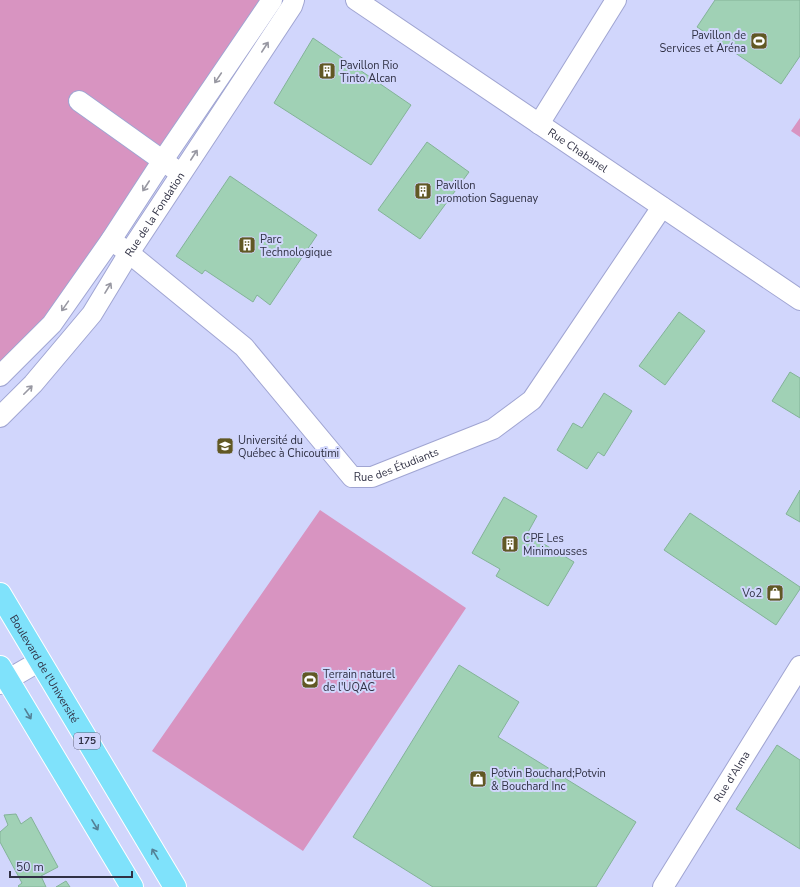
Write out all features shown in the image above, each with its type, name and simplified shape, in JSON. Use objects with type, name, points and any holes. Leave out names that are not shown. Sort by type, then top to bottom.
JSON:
[{"type":"main road","name":"Boulevard de l'Université","points":[[0,594],[175,887]]},
{"type":"main road","points":[[3,677],[132,887]]},
{"type":"street","name":"Rue de la Fondation","points":[[0,376],[52,324],[111,240],[163,160],[272,0]]},
{"type":"street","name":"Rue de la Fondation","points":[[0,417],[34,384],[92,314],[129,253],[288,12],[294,0]]},
{"type":"street","name":"Rue Chabanel","points":[[356,0],[800,300]]},
{"type":"street","points":[[539,124],[616,0]]},
{"type":"street","points":[[79,101],[182,174]]},
{"type":"street","name":"Rue des Étudiants","points":[[111,240],[244,347],[352,477],[372,477],[493,429],[532,400],[662,207]]},
{"type":"street","points":[[3,677],[40,661]]},
{"type":"street","name":"Rue d'Alma","points":[[663,887],[800,666]]},
{"type":"shaded area","points":[[0,0],[272,0],[111,240],[0,376]]},
{"type":"shaded area","points":[[800,118],[800,137],[791,131]]},
{"type":"shaded area","name":"Terrain naturel de l'UQAC","points":[[320,510],[466,608],[303,851],[152,751]]},
{"type":"building","name":"Pavillon de Services et Aréna","points":[[715,0],[800,0],[800,56],[781,84],[697,27]]},
{"type":"building","name":"Pavillon Rio Tinto Alcan","points":[[313,38],[411,105],[371,165],[274,103]]},
{"type":"building","name":"Pavillon promotion Saguenay","points":[[427,142],[469,172],[420,239],[378,210]]},
{"type":"building","name":"Parc Technologique","points":[[230,176],[317,235],[270,305],[257,295],[253,302],[205,270],[202,274],[176,256]]},
{"type":"building","points":[[679,312],[705,331],[665,385],[639,366]]},
{"type":"building","points":[[790,372],[800,378],[800,418],[772,401]]},
{"type":"building","points":[[604,393],[632,411],[604,456],[598,452],[587,469],[557,450],[573,423],[582,428]]},
{"type":"building","points":[[800,490],[800,522],[786,514]]},
{"type":"building","name":"CPE Les Minimousses","points":[[504,497],[537,516],[527,534],[574,562],[548,606],[496,576],[500,569],[472,553]]},
{"type":"building","points":[[690,513],[800,587],[776,625],[664,550]]},
{"type":"building","name":"Potvin Bouchard;Potvin & Bouchard Inc","points":[[459,665],[519,702],[498,737],[636,822],[596,887],[433,887],[353,837]]},
{"type":"building","points":[[777,745],[800,760],[800,849],[736,809]]},
{"type":"building","points":[[16,814],[21,824],[31,817],[58,867],[41,876],[46,887],[18,886],[22,883],[0,842],[0,832],[8,825],[4,815]]},
{"type":"building","points":[[66,881],[70,887],[56,887]]},
{"type":"place","name":"Pavillon de Services et Aréna","points":[[759,41]]},
{"type":"place","name":"Pavillon Rio Tinto Alcan","points":[[327,71]]},
{"type":"place","name":"Pavillon promotion Saguenay","points":[[423,191]]},
{"type":"place","name":"Parc Technologique","points":[[247,245]]},
{"type":"place","name":"Université du Québec à Chicoutimi","points":[[225,446]]},
{"type":"place","name":"CPE Les Minimousses","points":[[510,544]]},
{"type":"place","name":"Vo2","points":[[775,593]]},
{"type":"place","name":"Terrain naturel de l'UQAC","points":[[310,680]]},
{"type":"place","name":"Potvin Bouchard;Potvin & Bouchard Inc","points":[[478,779]]}]
